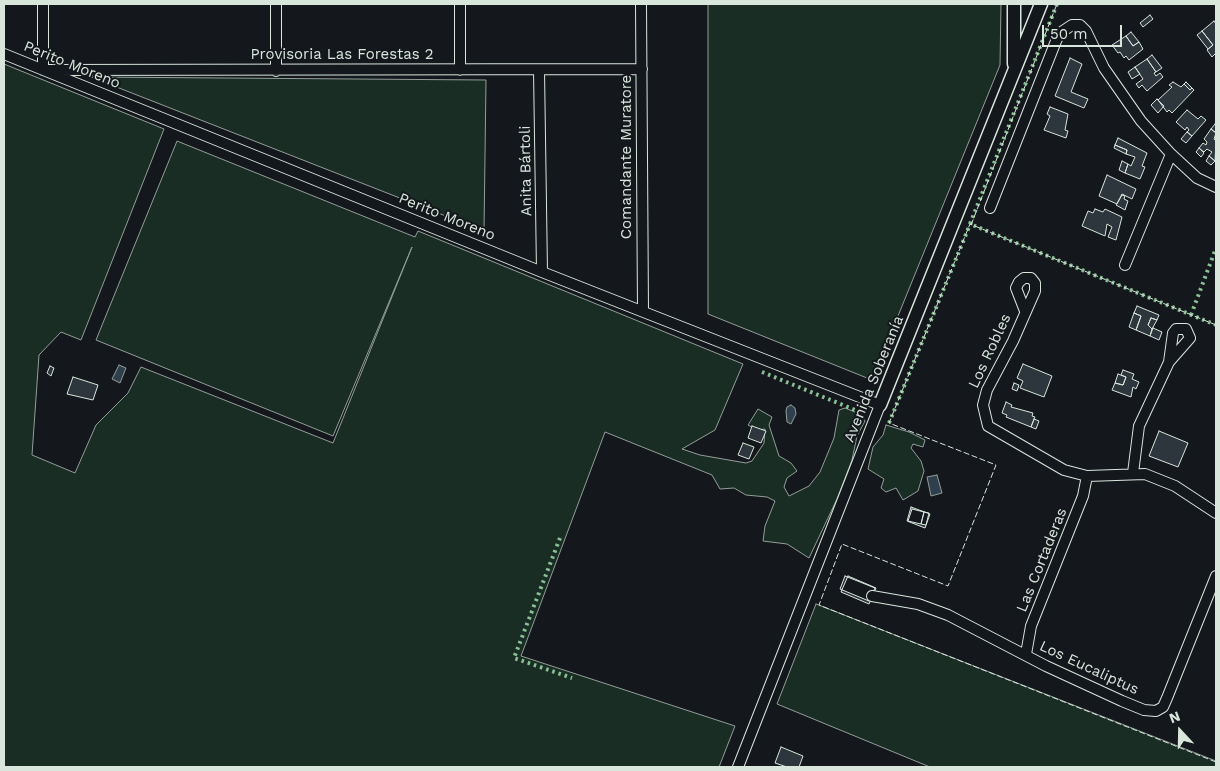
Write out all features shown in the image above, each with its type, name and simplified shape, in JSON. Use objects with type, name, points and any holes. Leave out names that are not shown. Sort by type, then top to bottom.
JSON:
[{"type":"street","points":[[43,4],[43,70]]},
{"type":"street","points":[[276,4],[276,71]]},
{"type":"street","points":[[460,4],[460,70]]},
{"type":"street","name":"Comandante Muratore","points":[[641,4],[643,311]]},
{"type":"street","points":[[1014,4],[1014,72]]},
{"type":"street","name":"Avenida Soberanía","points":[[738,767],[880,405],[1041,4]]},
{"type":"street","points":[[990,208],[1056,41],[1060,33],[1072,25],[1080,25],[1086,31],[1104,68],[1140,121],[1197,178],[1216,187]]},
{"type":"street","name":"Perito Moreno","points":[[4,54],[542,272],[880,405]]},
{"type":"street","name":"Provisoria Las Forestas 2","points":[[43,70],[642,69]]},
{"type":"street","name":"Anita Bártoli","points":[[539,70],[542,272]]},
{"type":"street","points":[[1125,265],[1171,154]]},
{"type":"street","name":"Los Robles","points":[[1025,312],[1013,341],[986,390],[983,405],[984,416],[993,430],[1064,470],[1088,476]]},
{"type":"street","points":[[1133,473],[1139,426],[1169,362]]},
{"type":"street","points":[[1088,476],[1118,476],[1133,473],[1162,480],[1216,513]]},
{"type":"street","name":"Las Cortaderas","points":[[1026,654],[1031,626],[1083,496],[1088,476]]},
{"type":"street","name":"Los Eucaliptus","points":[[872,596],[918,604],[948,615],[1122,701],[1144,710],[1156,711],[1163,707],[1167,698],[1216,576]]},
{"type":"green space","points":[[708,4],[1001,4],[1000,65],[872,380],[708,314]]},
{"type":"green space","points":[[4,64],[164,129],[81,340],[61,332],[39,355],[32,455],[75,473],[96,425],[128,393],[141,367],[333,443],[412,247],[333,436],[96,340],[177,141],[415,237],[418,231],[743,364],[715,430],[682,449],[700,455],[746,463],[752,461],[764,443],[765,429],[757,430],[748,425],[758,409],[772,417],[769,425],[779,456],[791,463],[797,471],[787,478],[784,487],[789,496],[809,486],[820,472],[834,438],[839,410],[845,408],[860,414],[865,421],[857,436],[852,460],[837,499],[809,558],[787,544],[763,541],[765,526],[775,501],[767,497],[746,495],[734,488],[720,489],[712,475],[605,432],[521,656],[735,726],[719,767],[4,767]]},
{"type":"green space","points":[[91,77],[486,80],[484,231]]},
{"type":"green space","points":[[886,425],[909,432],[925,440],[923,447],[913,444],[911,448],[921,461],[924,471],[918,491],[903,500],[896,488],[886,492],[881,488],[884,479],[868,469],[873,447],[883,435]]},
{"type":"green space","points":[[816,604],[1216,761],[1216,767],[930,767],[777,704]]},
{"type":"water","points":[[119,365],[126,368],[120,383],[112,379]]},
{"type":"water","points":[[791,405],[795,408],[796,414],[791,424],[787,422],[786,411],[787,407]]},
{"type":"water","points":[[937,475],[942,493],[931,496],[927,477]]},
{"type":"building","points":[[1150,15],[1153,19],[1143,27],[1140,23]]},
{"type":"building","points":[[1214,21],[1216,24],[1216,53],[1212,57],[1207,50],[1213,45],[1202,31]]},
{"type":"building","points":[[1202,31],[1213,45],[1208,49],[1197,35]]},
{"type":"building","points":[[1131,32],[1139,42],[1133,46],[1126,36]]},
{"type":"building","points":[[1126,36],[1133,46],[1139,42],[1143,49],[1129,60],[1126,56],[1124,58],[1120,52],[1118,53],[1112,45]]},
{"type":"building","points":[[1152,55],[1162,68],[1156,72],[1147,59]]},
{"type":"building","points":[[1070,58],[1082,64],[1071,92],[1088,99],[1084,108],[1055,96]]},
{"type":"building","points":[[1147,59],[1156,72],[1154,73],[1156,76],[1160,73],[1163,77],[1147,91],[1142,85],[1139,88],[1136,84],[1143,79],[1135,67]]},
{"type":"building","points":[[1135,67],[1140,74],[1132,79],[1128,72]]},
{"type":"building","points":[[1173,82],[1181,87],[1184,84],[1190,90],[1192,88],[1194,90],[1172,113],[1169,110],[1167,112],[1158,100],[1172,87],[1169,85]]},
{"type":"building","points":[[1186,82],[1192,88],[1190,90],[1184,84]]},
{"type":"building","points":[[1157,99],[1164,106],[1158,113],[1151,105]]},
{"type":"building","points":[[1050,107],[1068,114],[1065,130],[1068,131],[1066,138],[1044,130],[1050,116],[1047,114]]},
{"type":"building","points":[[1187,110],[1198,119],[1201,116],[1206,120],[1192,136],[1187,132],[1189,130],[1187,127],[1185,130],[1176,122]]},
{"type":"building","points":[[1216,125],[1216,133],[1211,129]]},
{"type":"building","points":[[1211,129],[1216,133],[1214,139],[1216,141],[1215,161],[1209,156],[1212,152],[1207,149],[1204,152],[1199,148],[1203,143],[1206,145],[1207,142],[1204,139]]},
{"type":"building","points":[[1187,132],[1192,136],[1186,143],[1181,139]]},
{"type":"building","points":[[1118,138],[1147,153],[1142,166],[1145,167],[1140,179],[1125,173],[1128,164],[1131,166],[1135,157],[1126,154],[1127,150],[1115,145]]},
{"type":"building","points":[[1115,145],[1127,150],[1126,154],[1114,148]]},
{"type":"building","points":[[1199,148],[1204,153],[1201,157],[1196,152]]},
{"type":"building","points":[[1209,156],[1215,161],[1211,165],[1206,161]]},
{"type":"building","points":[[1122,161],[1128,164],[1125,173],[1119,170]]},
{"type":"building","points":[[1107,175],[1136,189],[1132,199],[1122,194],[1117,204],[1099,196]]},
{"type":"building","points":[[1122,195],[1128,201],[1125,210],[1116,205]]},
{"type":"building","points":[[1095,209],[1103,212],[1105,209],[1122,217],[1116,240],[1108,237],[1112,227],[1107,224],[1105,236],[1082,226],[1088,211],[1093,213]]},
{"type":"building","points":[[1137,306],[1159,315],[1157,320],[1151,318],[1148,325],[1152,329],[1150,336],[1136,330],[1141,316],[1134,313]]},
{"type":"building","points":[[1134,313],[1141,316],[1136,330],[1129,327]]},
{"type":"building","points":[[1151,318],[1157,320],[1152,329],[1148,325]]},
{"type":"building","points":[[1153,328],[1162,332],[1159,340],[1150,336]]},
{"type":"building","points":[[1023,364],[1052,376],[1044,397],[1020,388],[1023,381],[1017,378]]},
{"type":"building","points":[[50,366],[54,368],[51,376],[47,373]]},
{"type":"building","points":[[1123,370],[1134,374],[1132,379],[1139,382],[1136,389],[1133,387],[1131,397],[1112,390],[1115,383],[1123,385],[1126,377],[1121,375]]},
{"type":"building","points":[[1118,374],[1126,377],[1123,385],[1115,383]]},
{"type":"building","points":[[73,377],[98,385],[93,400],[67,394]]},
{"type":"building","points":[[1014,383],[1019,385],[1017,391],[1012,389]]},
{"type":"building","points":[[1006,402],[1012,405],[1011,407],[1033,413],[1032,416],[1035,417],[1031,427],[1006,417],[1007,415],[1002,413]]},
{"type":"building","points":[[1034,419],[1039,421],[1036,429],[1031,427]]},
{"type":"building","points":[[752,426],[766,431],[761,443],[748,438]]},
{"type":"building","points":[[1159,431],[1188,443],[1178,467],[1149,456]]},
{"type":"building","points":[[743,443],[754,447],[749,459],[738,455]]},
{"type":"building","points":[[911,507],[930,514],[925,528],[907,521]]},
{"type":"building","points":[[912,509],[924,512],[921,524],[908,521]]},
{"type":"building","points":[[924,512],[929,513],[926,525],[921,524]]},
{"type":"building","points":[[845,576],[875,588],[869,601],[840,589]]},
{"type":"building","points":[[848,576],[876,588],[869,604],[841,592]]},
{"type":"building","points":[[781,747],[803,756],[799,767],[787,767],[775,763]]},
{"type":"hedge","points":[[1057,4],[970,224],[1216,325]]},
{"type":"hedge","points":[[889,423],[971,222]]},
{"type":"hedge","points":[[1191,315],[1216,248]]},
{"type":"hedge","points":[[762,372],[860,412]]},
{"type":"hedge","points":[[560,538],[514,658],[572,678]]},
{"type":"fence","points":[[971,225],[1057,4]]},
{"type":"fence","points":[[1216,325],[970,224],[889,423],[996,465],[948,586],[842,544],[819,605],[1216,762]]}]
